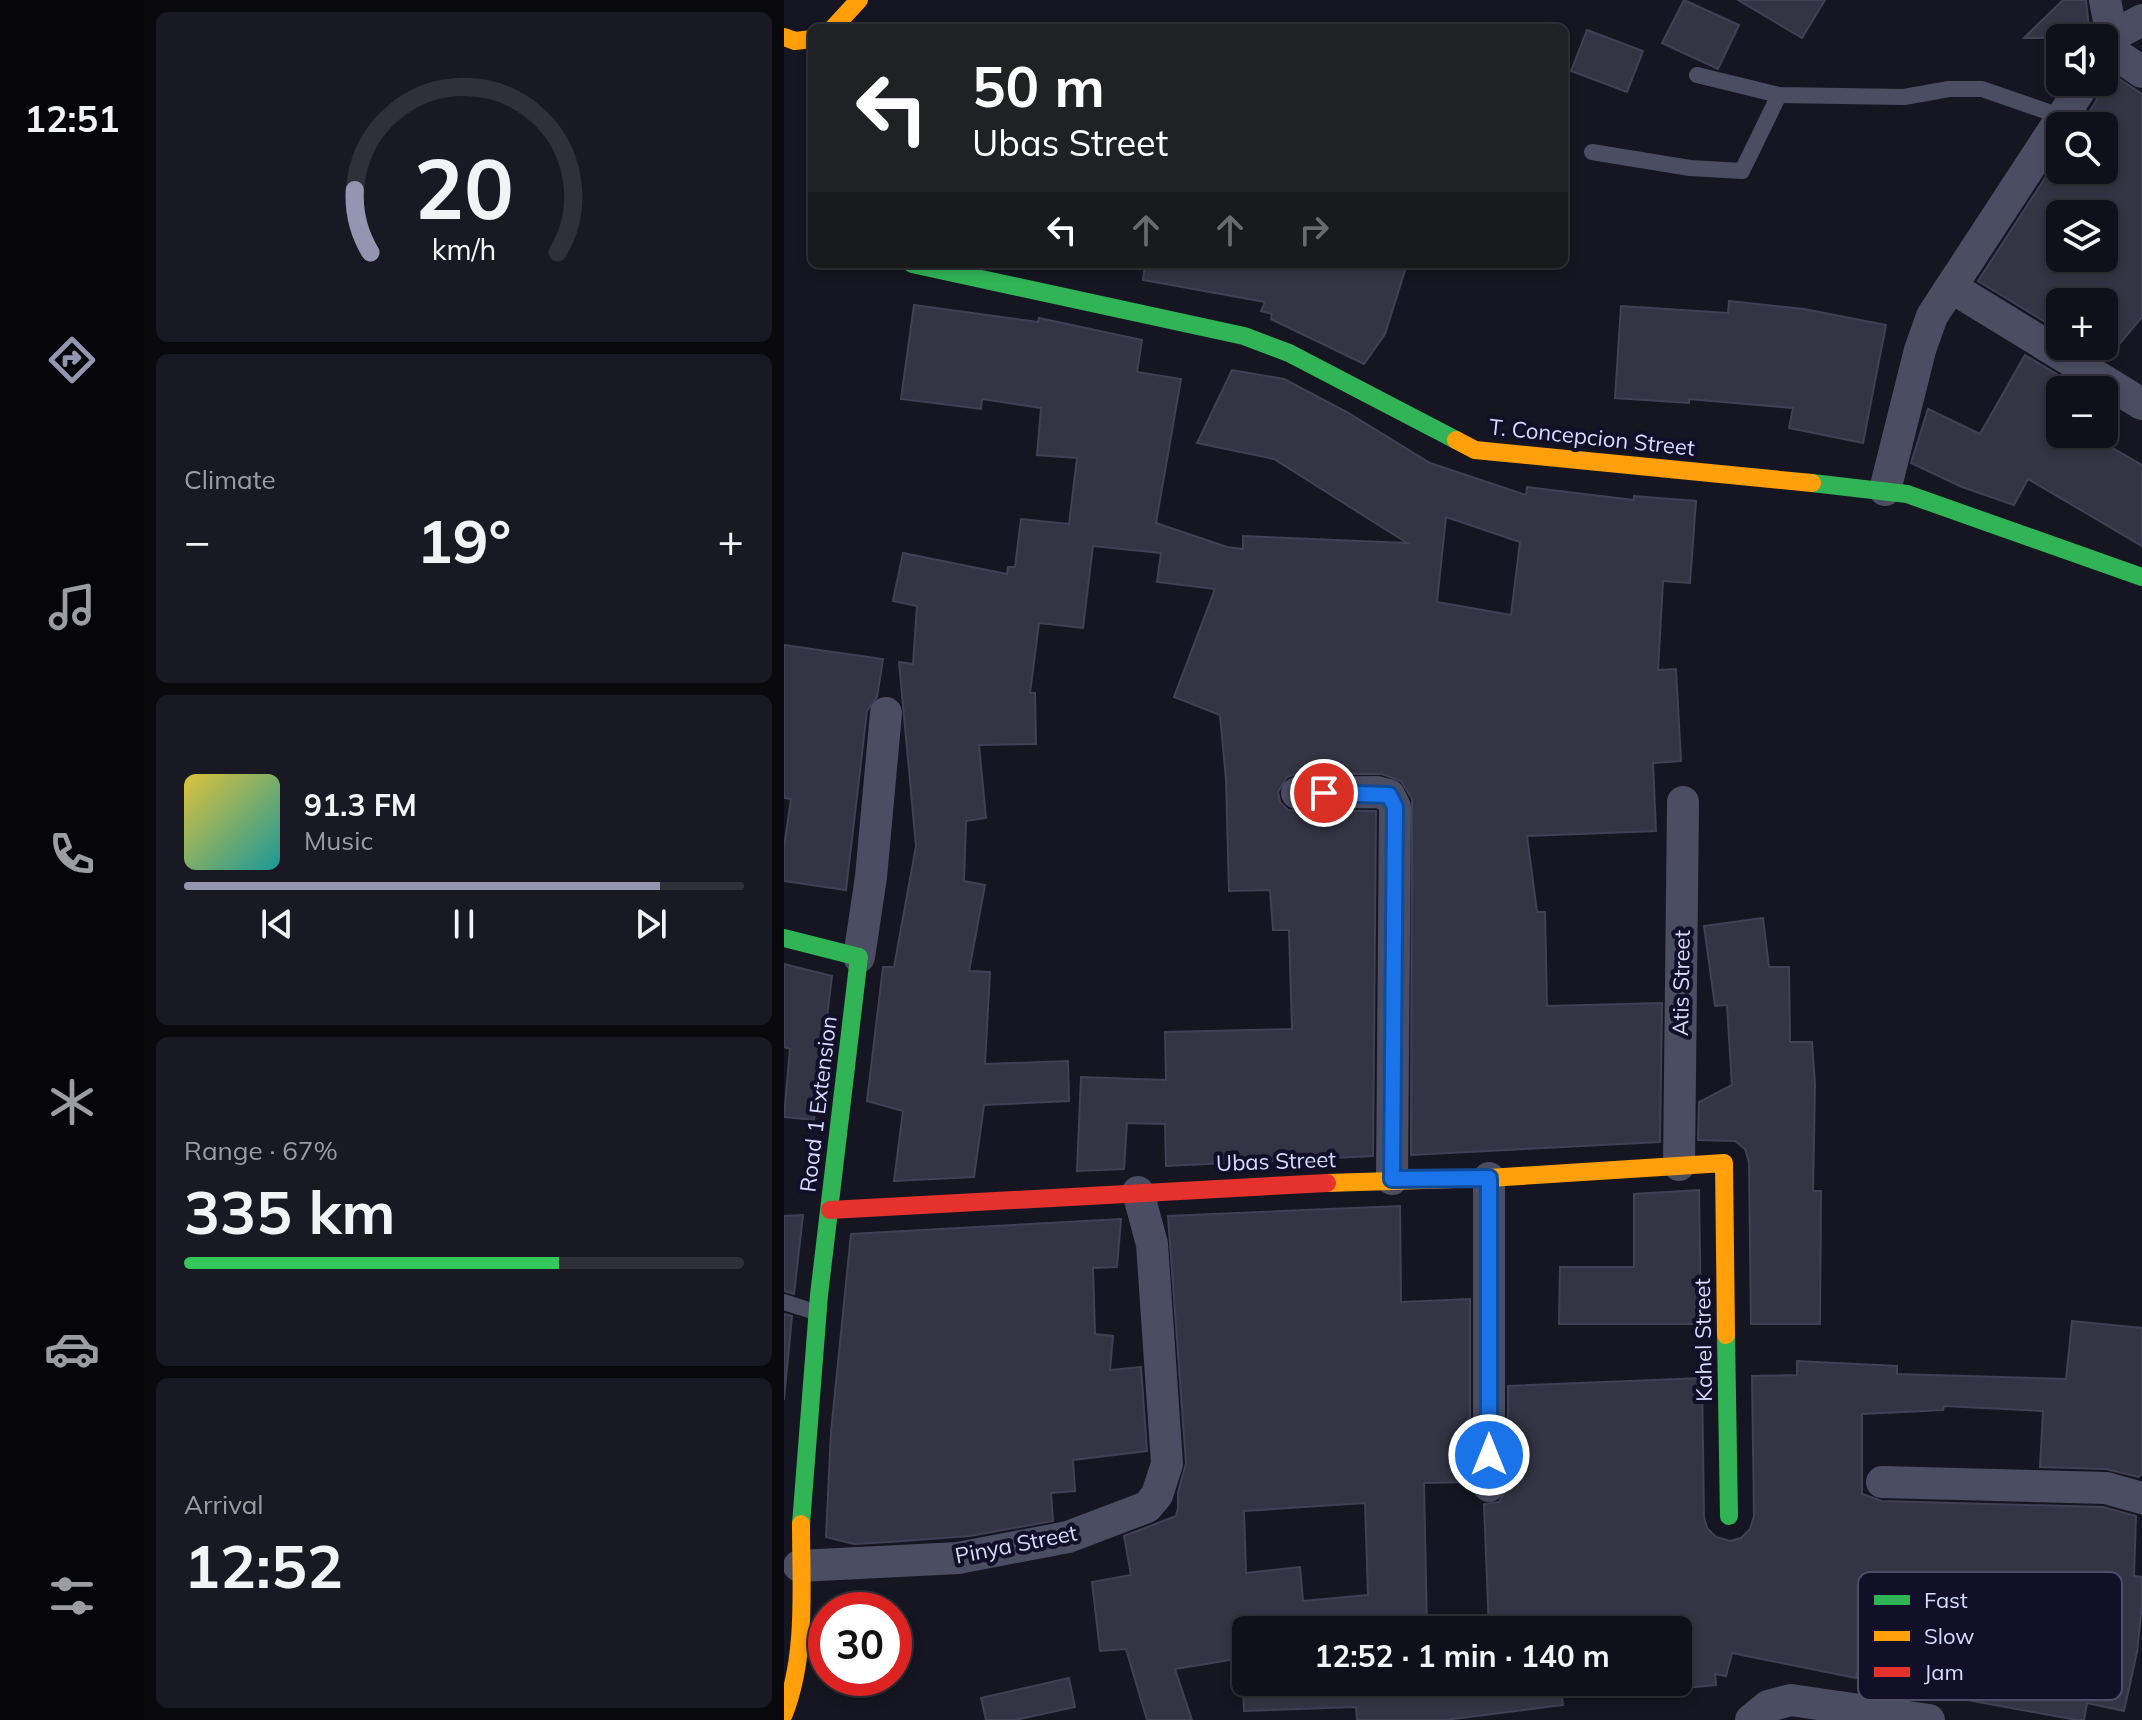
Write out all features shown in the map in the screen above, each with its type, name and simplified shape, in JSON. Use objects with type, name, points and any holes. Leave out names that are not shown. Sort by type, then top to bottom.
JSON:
[{"type":"street","points":[[837,24],[859,0]]},
{"type":"street","points":[[2105,0],[2106,24]]},
{"type":"street","points":[[2118,37],[2142,20]]},
{"type":"street","points":[[784,37],[795,41],[808,39]]},
{"type":"street","points":[[2118,53],[2142,72]]},
{"type":"street","points":[[1885,490],[1920,350],[1932,316],[2046,143]]},
{"type":"street","name":"T. Concepcion Street","points":[[930,268],[1244,336],[1289,353],[1475,450],[1907,494],[2142,577]]},
{"type":"street","points":[[1951,287],[2142,404]]},
{"type":"street","points":[[784,938],[859,957],[871,877],[886,713]]},
{"type":"street","points":[[1297,793],[1377,792],[1389,795],[1395,807],[1392,1179]]},
{"type":"street","name":"Atis Street","points":[[1679,1165],[1683,802]]},
{"type":"street","name":"Road 1 Extension","points":[[784,1714],[795,1683],[802,1498],[817,1313],[859,957]]},
{"type":"street","name":"Ubas Street","points":[[830,1210],[1392,1179],[1489,1178],[1724,1163]]},
{"type":"street","name":"Kahel Street","points":[[1724,1163],[1729,1516]]},
{"type":"street","points":[[1489,1178],[1489,1486]]},
{"type":"street","name":"Pinya Street","points":[[799,1566],[958,1558],[1068,1537],[1147,1507],[1157,1495],[1167,1464],[1152,1244],[1138,1192]]},
{"type":"street","points":[[1882,1482],[2106,1488],[2142,1498]]},
{"type":"street","points":[[1751,1720],[1768,1706],[1791,1700],[1929,1720]]},
{"type":"lane","points":[[1697,75],[1779,95],[1904,97],[1949,89],[1982,89],[2049,112]]},
{"type":"lane","points":[[1592,152],[1690,168],[1742,171],[1779,95]]},
{"type":"lane","points":[[784,1302],[817,1313]]},
{"type":"lane","points":[[784,1490],[802,1498]]},
{"type":"building","points":[[1684,0],[1739,25],[1718,69],[1662,43]]},
{"type":"building","points":[[1738,0],[1825,0],[1802,38]]},
{"type":"building","points":[[2063,0],[2086,0],[2089,24],[2046,24],[2046,38],[2024,38]]},
{"type":"building","points":[[1587,30],[1643,51],[1627,92],[1571,71]]},
{"type":"building","points":[[2118,78],[2142,94],[2142,317],[2118,346],[2118,288],[2046,288],[2046,322],[1978,281],[2046,177],[2046,184],[2118,184],[2118,112],[2089,112],[2099,96],[2118,96]]},
{"type":"building","points":[[1144,268],[1406,268],[1385,334],[1364,364],[1271,319],[1272,314],[1261,311],[1265,302],[1143,280]]},
{"type":"building","points":[[1729,301],[1804,309],[1886,325],[1863,443],[1789,428],[1793,408],[1689,399],[1689,403],[1615,398],[1621,306],[1728,313]]},
{"type":"building","points":[[914,305],[1038,322],[1039,318],[1142,340],[1137,372],[1181,379],[1156,523],[1227,547],[1243,549],[1243,536],[1407,543],[1274,459],[1197,443],[1232,370],[1284,379],[1347,412],[1430,463],[1526,495],[1527,487],[1634,500],[1634,496],[1696,501],[1690,583],[1663,581],[1658,670],[1676,669],[1681,761],[1653,763],[1656,831],[1527,836],[1537,912],[1545,912],[1547,1006],[1662,1003],[1660,1142],[1411,1155],[1412,799],[1401,781],[1382,774],[1297,774],[1287,777],[1278,792],[1280,802],[1288,810],[1376,811],[1373,1156],[1166,1166],[1165,1124],[1127,1123],[1124,1169],[1077,1171],[1081,1077],[1166,1080],[1165,1032],[1292,1029],[1289,930],[1273,930],[1270,890],[1229,891],[1226,779],[1220,715],[1174,697],[1215,589],[1157,582],[1161,553],[1093,546],[1083,628],[1039,623],[1030,693],[1035,693],[1036,744],[979,745],[986,818],[966,821],[964,881],[985,885],[969,971],[990,972],[985,1064],[1068,1061],[1069,1101],[984,1105],[974,1177],[894,1181],[903,1111],[867,1101],[883,967],[894,967],[916,846],[899,662],[913,664],[917,606],[893,601],[903,553],[1007,574],[1008,567],[1015,567],[1021,519],[1069,524],[1077,458],[1037,455],[1041,408],[982,399],[981,409],[901,399]],"holes":[[[1446,517],[1520,542],[1511,615],[1437,602]]]},
{"type":"building","points":[[2025,355],[2060,376],[2046,376],[2046,448],[2112,448],[2142,465],[2142,546],[2028,479],[2014,505],[1962,487],[1911,463],[1928,409],[1980,434]]},
{"type":"building","points":[[784,645],[883,659],[877,697],[867,711],[846,890],[784,881],[784,847],[791,799],[784,798]]},
{"type":"building","points":[[1763,918],[1769,967],[1789,967],[1790,1042],[1812,1042],[1815,1084],[1813,1191],[1821,1191],[1820,1324],[1751,1324],[1749,1162],[1745,1149],[1735,1141],[1698,1140],[1699,1102],[1732,1085],[1727,1005],[1715,1006],[1704,926]]},
{"type":"building","points":[[784,964],[832,976],[814,1120],[784,1117],[790,1049],[784,1047]]},
{"type":"building","points":[[1699,1190],[1701,1324],[1559,1324],[1560,1267],[1634,1267],[1634,1194]]},
{"type":"building","points":[[1400,1206],[1401,1302],[1470,1299],[1470,1482],[1424,1483],[1427,1616],[1232,1616],[1232,1660],[1175,1669],[1192,1720],[1147,1720],[1126,1649],[1100,1651],[1092,1582],[1131,1575],[1124,1536],[1176,1516],[1186,1463],[1168,1216]],"holes":[[[1365,1503],[1368,1595],[1303,1601],[1300,1567],[1246,1573],[1244,1511]]]},
{"type":"building","points":[[803,1215],[794,1294],[784,1291],[784,1216]]},
{"type":"building","points":[[1121,1219],[1117,1267],[1093,1268],[1095,1334],[1113,1336],[1110,1370],[1141,1367],[1147,1451],[1073,1460],[1075,1491],[1051,1493],[1053,1521],[970,1536],[889,1542],[854,1544],[826,1537],[831,1432],[851,1234]]},
{"type":"building","points":[[784,1314],[792,1316],[784,1400]]},
{"type":"building","points":[[2072,1321],[2142,1328],[2142,1474],[2138,1477],[2106,1469],[2040,1467],[2043,1411],[1944,1406],[1943,1410],[1862,1414],[1862,1494],[1882,1501],[2103,1507],[2136,1516],[2134,1576],[2142,1577],[2142,1604],[2137,1652],[2124,1711],[2087,1703],[2084,1720],[2077,1720],[1967,1700],[2122,1700],[2122,1572],[1858,1572],[1856,1678],[1732,1653],[1726,1676],[1715,1674],[1716,1685],[1692,1687],[1692,1616],[1488,1616],[1484,1504],[1499,1502],[1508,1487],[1508,1386],[1702,1378],[1704,1517],[1707,1528],[1716,1537],[1730,1541],[1741,1538],[1750,1529],[1754,1516],[1752,1376],[1797,1375],[1797,1361],[1897,1366],[1897,1374],[2066,1379]]},
{"type":"building","points":[[1069,1678],[1075,1707],[1015,1720],[986,1720],[981,1698]]},
{"type":"building","points":[[1243,1696],[1562,1696],[1563,1705],[1445,1720],[1357,1720],[1356,1707],[1244,1711]]},
{"type":"traffic: fast","points":[[930,268],[1244,336],[1289,353],[1456,440]]},
{"type":"traffic: fast","points":[[1812,483],[1907,494],[2142,577]]},
{"type":"traffic: fast","points":[[784,938],[859,957],[819,1295],[801,1524]]},
{"type":"traffic: fast","points":[[1726,1335],[1729,1516]]},
{"type":"traffic: slow","points":[[837,24],[859,0]]},
{"type":"traffic: slow","points":[[784,37],[795,41],[808,39]]},
{"type":"traffic: slow","points":[[1456,440],[1475,450],[1812,483]]},
{"type":"traffic: slow","points":[[1327,1183],[1489,1178],[1724,1163],[1726,1335]]},
{"type":"traffic: slow","points":[[784,1714],[799,1644],[801,1524]]},
{"type":"traffic: jam","points":[[830,1210],[1327,1183]]},
{"type":"route","points":[[1324,793],[1377,792],[1389,795],[1395,807],[1392,1179],[1489,1178],[1489,1455]]}]
